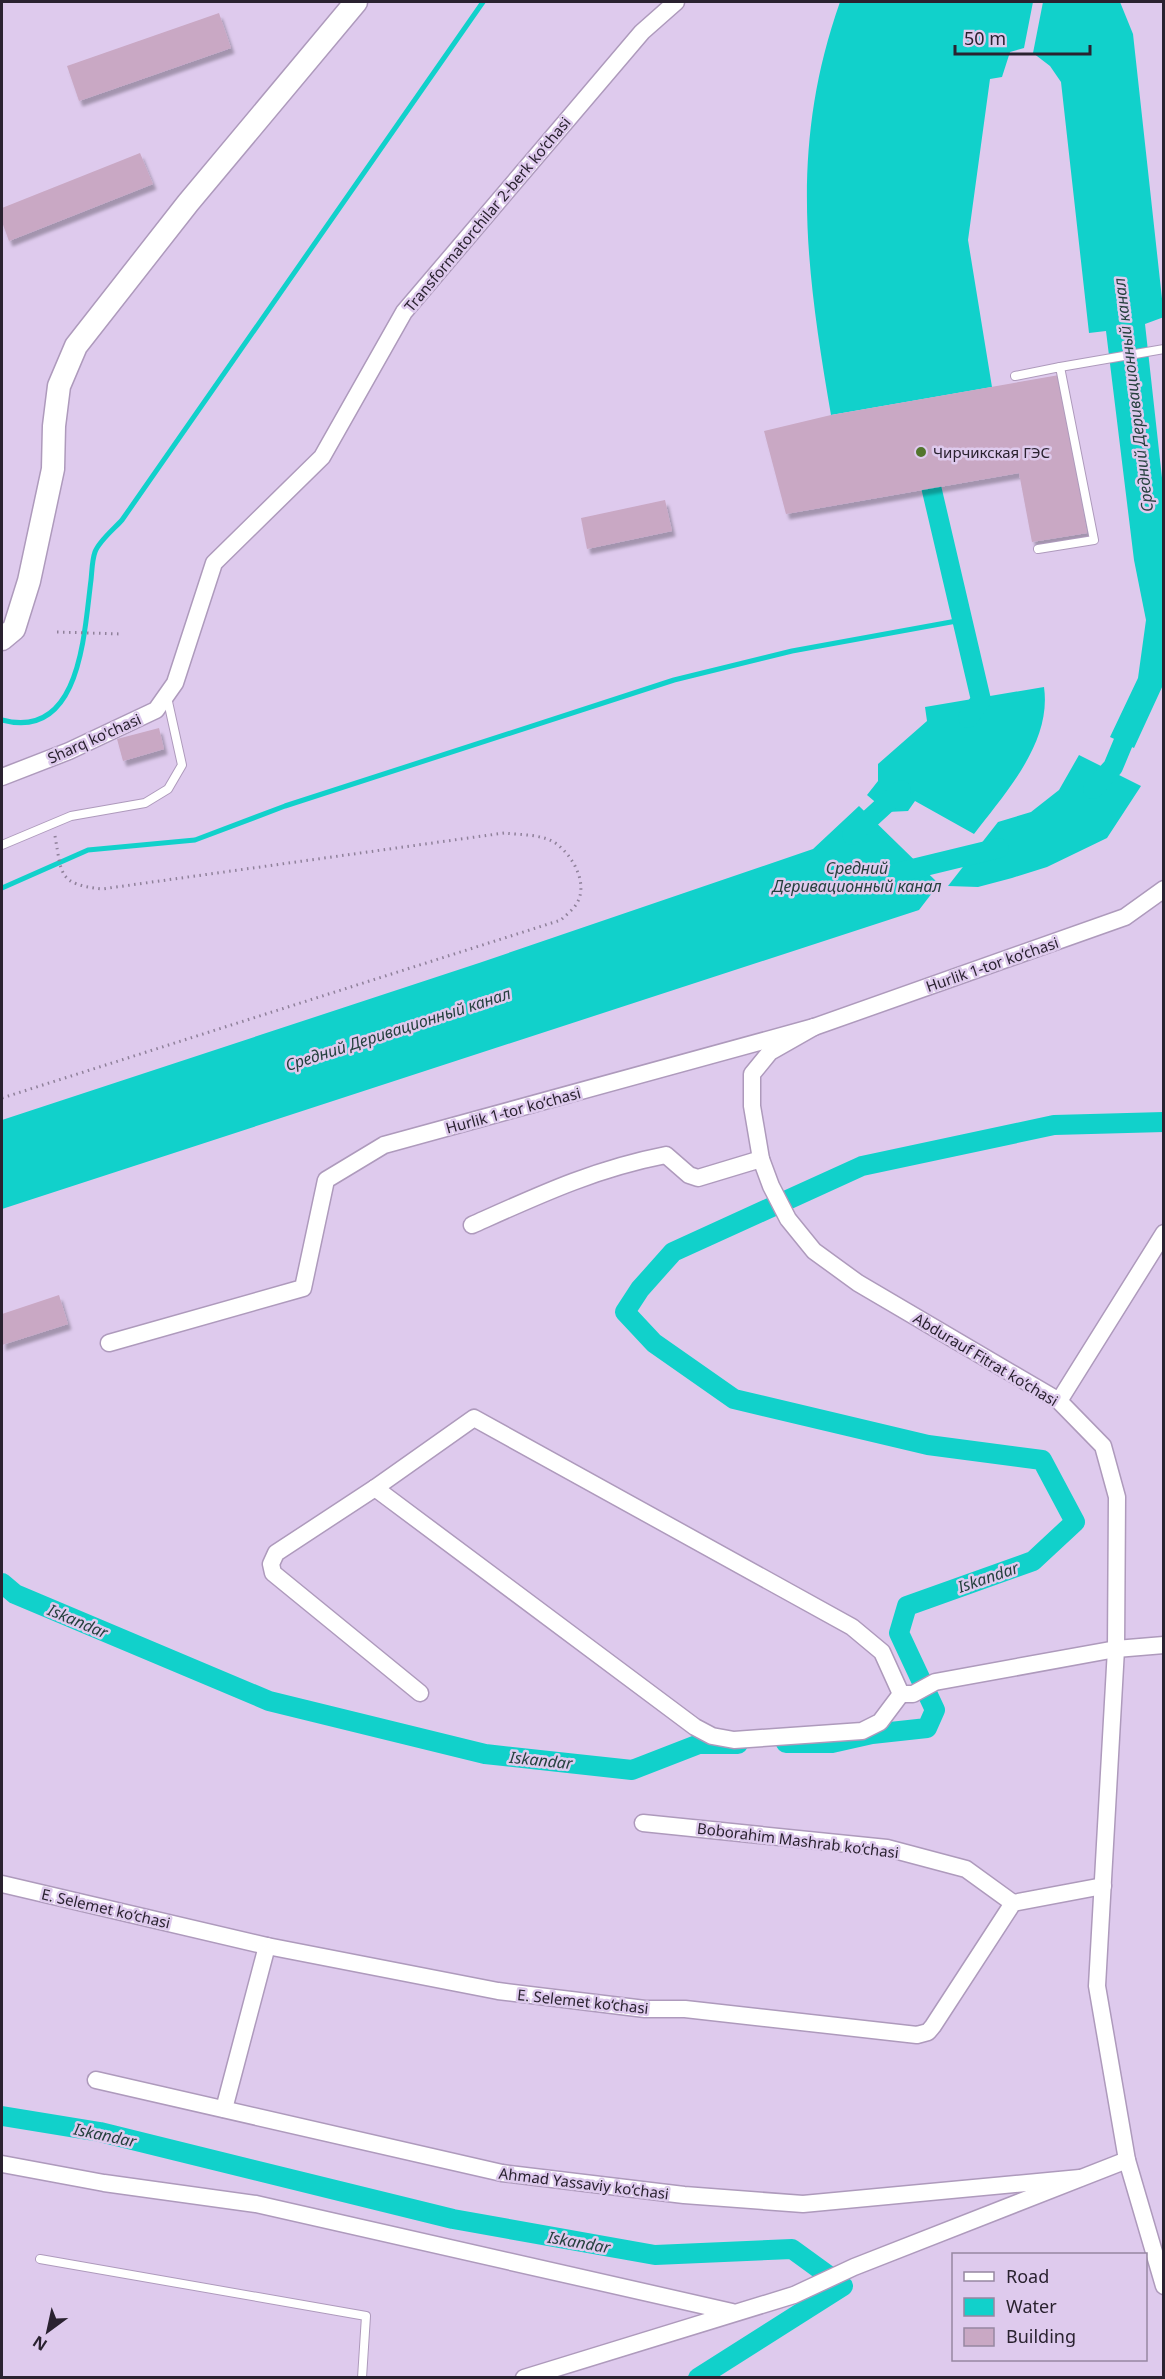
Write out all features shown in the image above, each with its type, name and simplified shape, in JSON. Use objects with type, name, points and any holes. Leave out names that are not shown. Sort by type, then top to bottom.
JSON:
[{"type":"street","points":[[2,639],[14,629],[29,581],[53,469],[54,426],[59,386],[76,346],[188,203],[356,2]]},
{"type":"street","name":"Transformatorchilar 2-berk ko‘chasi","points":[[171,690],[214,564],[322,457],[404,312],[642,32],[676,2]]},
{"type":"street","name":"Sharq ko'chasi","points":[[2,777],[69,751],[156,710],[171,690]]},
{"type":"street","name":"Hurlik 1-tor ko‘chasi","points":[[109,1343],[303,1288],[326,1180],[384,1145],[814,1027],[1125,917],[1164,889]]},
{"type":"street","name":"Hurlik 1-tor ko‘chasi","points":[[771,1186],[761,1159],[752,1106],[752,1074],[770,1052],[814,1027]]},
{"type":"street","points":[[472,1225],[578,1178],[619,1164],[666,1155],[689,1175],[698,1178],[761,1159]]},
{"type":"street","name":"Abdurauf Fitrat ko‘chasi","points":[[771,1186],[788,1220],[814,1251],[858,1283],[1059,1401],[1103,1446],[1117,1497],[1116,1649],[1097,1986],[1127,2160],[1164,2286]]},
{"type":"street","points":[[1059,1401],[1164,1233]]},
{"type":"street","points":[[420,1693],[273,1573],[271,1564],[276,1553],[375,1488],[469,1419],[479,1419],[852,1627],[882,1652],[907,1694]]},
{"type":"street","points":[[375,1488],[695,1727],[712,1736],[734,1740],[862,1731],[880,1722],[907,1694],[935,1682],[1116,1649],[1164,1645]]},
{"type":"street","name":"Boborahim Mashrab ko‘chasi","points":[[643,1822],[887,1848],[966,1869],[1013,1903]]},
{"type":"street","name":"E. Selemet ko‘chasi","points":[[2,1884],[267,1946],[498,1991],[645,2009],[685,2009],[917,2035],[928,2032],[933,2026],[1013,1903]]},
{"type":"street","points":[[1013,1903],[1103,1886]]},
{"type":"street","points":[[224,2109],[267,1946]]},
{"type":"street","name":"Ahmad Yassaviy ko‘chasi","points":[[96,2080],[502,2173],[696,2196],[803,2204],[1080,2178]]},
{"type":"street","points":[[524,2378],[732,2312],[794,2295],[854,2267],[1127,2160]]},
{"type":"street","points":[[2,2164],[104,2183],[256,2204],[732,2312]]},
{"type":"lane","points":[[1015,376],[1164,350]]},
{"type":"lane","points":[[1038,549],[1094,540],[1060,367]]},
{"type":"lane","points":[[2,845],[71,816],[145,803],[168,789],[182,765],[171,690]]},
{"type":"lane","points":[[40,2259],[366,2316],[362,2378]]},
{"type":"path","points":[[57,632],[121,634]]},
{"type":"path","points":[[2,1098],[561,920],[578,903],[582,882],[574,865],[558,844],[536,836],[504,833],[102,889],[77,886],[62,874],[56,843]]},
{"type":"water","points":[[840,2],[1033,2],[1024,48],[1010,52],[1002,77],[990,79],[968,240],[992,387],[831,415],[809,258],[808,157],[814,107],[824,55]]},
{"type":"water","points":[[1043,2],[1120,2],[1133,34],[1164,317],[1145,324],[1163,487],[1163,685],[1134,748],[1110,737],[1138,678],[1146,620],[1134,560],[1106,331],[1089,333],[1061,82],[1050,66],[1033,53]]},
{"type":"water","name":"Средний Деривационный канал","points":[[1044,687],[1045,708],[1034,747],[1012,784],[974,834],[915,801],[908,811],[887,812],[867,795],[878,781],[878,764],[927,721],[925,707]]},
{"type":"water","points":[[1079,755],[1141,786],[1107,838],[1047,867],[1012,878],[978,887],[948,886],[998,822],[1031,812],[1059,790]]},
{"type":"water","name":"Средний Деривационный канал","points":[[859,806],[939,884],[919,910],[2,1209],[2,1120],[479,963],[813,849]]},
{"type":"building","points":[[219,13],[231,48],[79,101],[67,66]]},
{"type":"building","points":[[140,153],[153,184],[9,241],[2,222],[2,208]]},
{"type":"building","name":"Чирчикская ГЭС","points":[[1059,375],[1087,533],[1032,542],[1019,473],[786,514],[764,431],[831,415]]},
{"type":"building","points":[[665,500],[672,531],[587,549],[581,518]]},
{"type":"building","points":[[159,728],[164,749],[123,761],[117,739]]},
{"type":"building","points":[[59,1295],[68,1324],[2,1345],[2,1314]]},
{"type":"waterway","points":[[2,720],[28,722],[48,714],[63,699],[74,678],[81,653],[94,555],[97,548],[122,520],[483,2]]},
{"type":"waterway","points":[[926,465],[981,700],[968,718]]},
{"type":"waterway","points":[[2,888],[88,850],[195,840],[285,806],[674,680],[792,651],[962,620]]},
{"type":"waterway","name":"Средний Деривационный канал","points":[[1093,789],[1113,767],[1133,719]]},
{"type":"waterway","points":[[852,835],[901,790]]},
{"type":"waterway","name":"Средний Деривационный канал","points":[[896,873],[999,848]]},
{"type":"waterway","name":"Iskandar","points":[[786,1743],[832,1743],[872,1734],[927,1728],[935,1710],[899,1633],[907,1606],[1033,1561],[1075,1522],[1042,1460],[928,1445],[734,1399],[654,1343],[625,1312],[640,1289],[673,1252],[862,1166],[1054,1125],[1164,1122]]},
{"type":"waterway","name":"Iskandar","points":[[2,1583],[15,1594],[269,1701],[485,1754],[632,1770],[699,1744],[738,1744]]},
{"type":"waterway","name":"Iskandar","points":[[2,2116],[100,2132],[453,2219],[655,2255],[792,2249],[843,2286],[698,2378]]},
{"type":"place","name":"Чирчикская ГЭС","points":[[921,452]]}]
